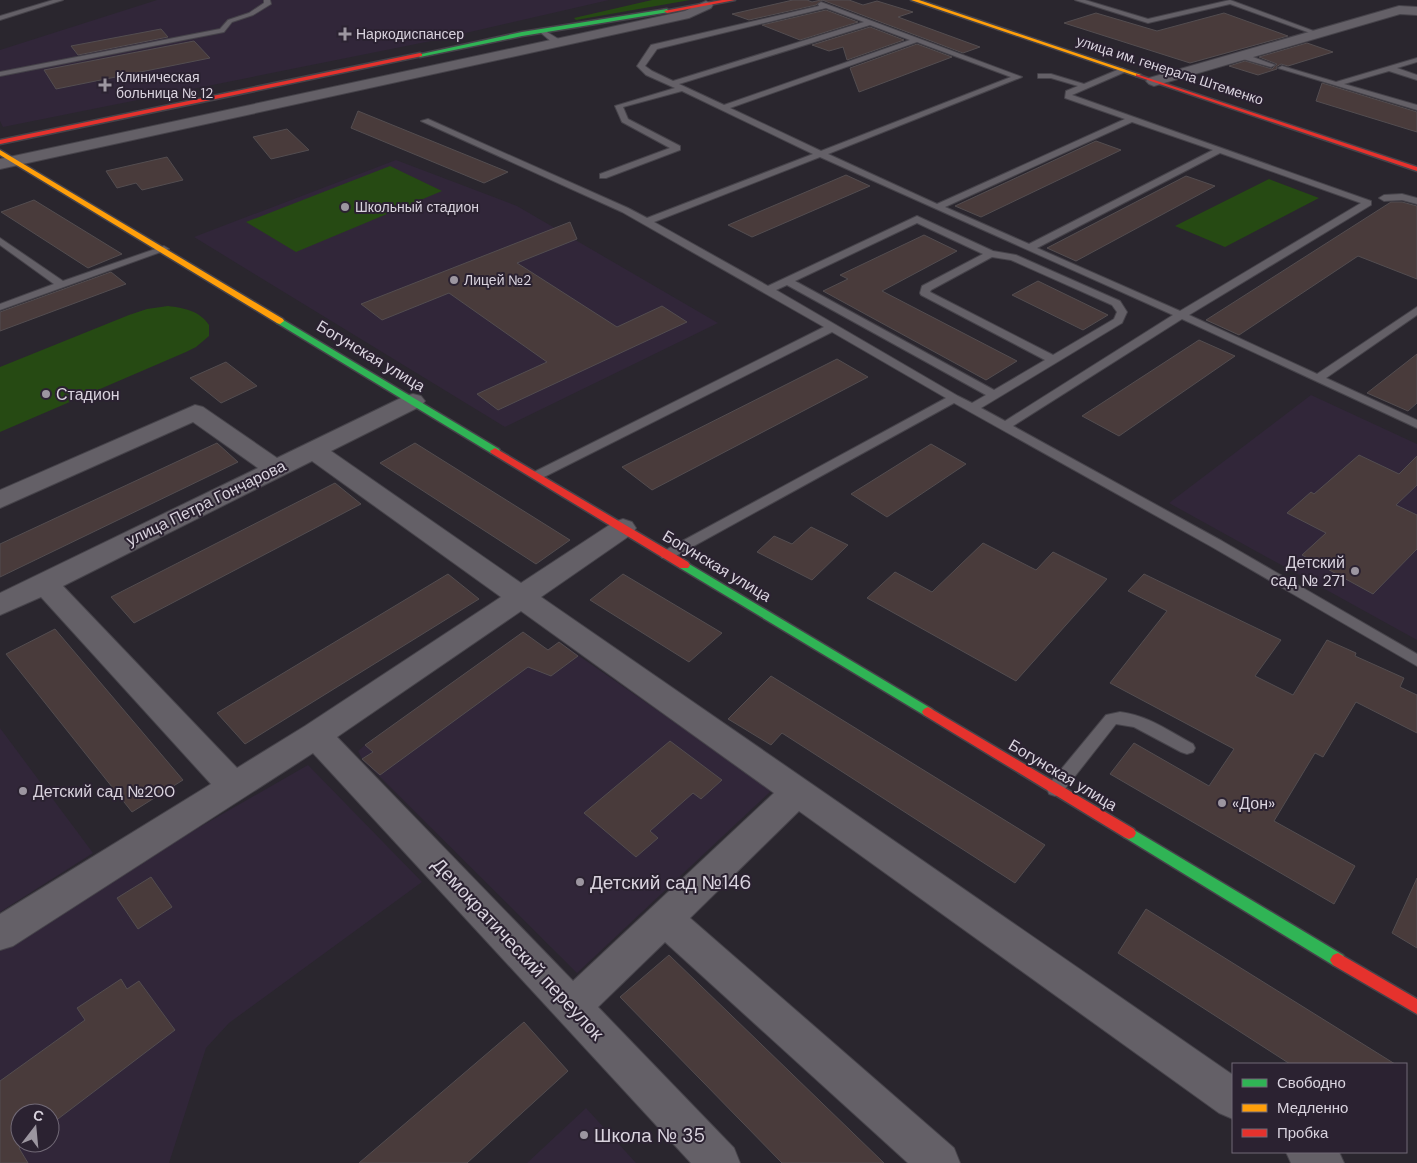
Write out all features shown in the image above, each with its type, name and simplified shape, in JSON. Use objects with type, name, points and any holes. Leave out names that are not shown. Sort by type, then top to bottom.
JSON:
[{"type":"main road","name":"улица им. генерала Штеменко","points":[[914,0],[1417,169]]},
{"type":"main road","points":[[0,142],[542,31],[719,2]]},
{"type":"main road","points":[[0,137],[511,31],[598,10]]},
{"type":"main road","name":"Богунская улица","points":[[33,171],[1417,1007]]},
{"type":"street","points":[[6,164],[688,14],[719,2]]},
{"type":"street","points":[[1154,81],[1398,10],[1417,11]]},
{"type":"street","points":[[6,164],[33,171]]},
{"type":"street","name":"улица Петра Гончарова","points":[[0,605],[413,401]]},
{"type":"street","points":[[0,500],[195,412],[276,469]]},
{"type":"street","points":[[313,450],[1232,1098]]},
{"type":"street","points":[[0,934],[316,735],[623,528]]},
{"type":"street","points":[[44,583],[234,787]]},
{"type":"street","name":"Демократический переулок","points":[[316,735],[719,1163]]},
{"type":"street","points":[[572,1007],[798,791]]},
{"type":"street","points":[[665,919],[940,1163]]},
{"type":"street","points":[[1308,1153],[1323,1163]]},
{"type":"lane","points":[[0,18],[60,0]]},
{"type":"lane","points":[[0,74],[222,31],[230,20],[251,14],[268,4],[267,0]]},
{"type":"lane","points":[[1079,0],[1148,21],[1230,2],[1315,33]]},
{"type":"lane","points":[[1028,78],[1018,77],[819,3],[654,47],[641,66],[649,73],[821,154],[1181,315],[1417,424]]},
{"type":"lane","points":[[603,176],[677,148],[625,120],[619,106],[872,22]]},
{"type":"lane","points":[[542,31],[557,42]]},
{"type":"lane","points":[[724,108],[916,40]]},
{"type":"lane","points":[[1239,55],[1271,65]]},
{"type":"lane","points":[[1336,84],[1417,60]]},
{"type":"lane","points":[[1282,68],[1417,108]]},
{"type":"lane","points":[[1389,68],[1417,78]]},
{"type":"lane","points":[[1122,70],[1069,93],[1068,96],[1220,150],[1376,200]]},
{"type":"lane","points":[[1042,76],[1051,76],[1084,86]]},
{"type":"lane","points":[[646,222],[1018,77]]},
{"type":"lane","points":[[937,207],[1131,119]]},
{"type":"lane","points":[[425,121],[616,206],[646,222],[833,327],[954,398],[1218,544],[1417,661]]},
{"type":"lane","points":[[1029,248],[1220,150]]},
{"type":"lane","points":[[1005,426],[1181,315],[1376,200],[1402,197],[1417,201]]},
{"type":"lane","points":[[768,290],[917,219],[991,254],[1013,257],[1116,303],[1122,312],[1118,321],[973,408]]},
{"type":"lane","points":[[0,241],[62,286]]},
{"type":"lane","points":[[0,307],[164,250]]},
{"type":"lane","points":[[991,254],[926,288],[925,294],[1053,360]]},
{"type":"lane","points":[[787,281],[994,395]]},
{"type":"lane","points":[[1318,378],[1417,310]]},
{"type":"lane","points":[[538,475],[833,327]]},
{"type":"lane","points":[[667,555],[954,398]]},
{"type":"lane","points":[[1055,789],[1110,719],[1120,717],[1136,721],[1187,748]]},
{"type":"shaded area","name":"Клиническая больница № 12","points":[[157,0],[609,0],[431,41],[3,127],[0,121],[0,50]]},
{"type":"shaded area","name":"Лицей №2","points":[[396,160],[517,206],[718,323],[505,427],[194,237]]},
{"type":"shaded area","name":"Детский сад № 271","points":[[1311,395],[1417,444],[1417,640],[1169,503]]},
{"type":"shaded area","name":"Детский сад №146","points":[[523,632],[547,650],[559,642],[772,790],[577,973],[362,759],[358,751]]},
{"type":"shaded area","name":"Детский сад №200","points":[[0,728],[93,853],[0,912]]},
{"type":"shaded area","points":[[308,765],[422,882],[229,1023],[206,1048],[169,1163],[0,1163],[0,947],[62,906]]},
{"type":"shaded area","name":"Школа № 35","points":[[586,1108],[636,1163],[527,1163]]},
{"type":"green space","points":[[652,0],[690,0],[576,20],[574,18]]},
{"type":"green space","name":"Школьный стадион","points":[[390,166],[442,191],[296,252],[246,222]]},
{"type":"green space","points":[[1269,179],[1319,198],[1225,247],[1175,226]]},
{"type":"green space","name":"Стадион","points":[[168,306],[186,309],[201,316],[209,325],[209,336],[196,347],[186,352],[0,432],[0,367],[129,315],[147,309]]},
{"type":"building","points":[[793,0],[812,2],[822,0],[816,5],[749,20],[732,14]]},
{"type":"building","points":[[822,0],[849,0],[863,5],[877,1],[913,12],[898,17],[980,47],[963,53]]},
{"type":"building","points":[[826,10],[858,22],[800,40],[762,25]]},
{"type":"building","points":[[1096,13],[1157,31],[1224,13],[1288,36],[1190,63],[1064,23]]},
{"type":"building","points":[[870,27],[904,40],[847,60],[843,47],[829,51],[812,45]]},
{"type":"building","points":[[161,29],[168,37],[78,55],[71,46]]},
{"type":"building","name":"Клиническая больница № 12","points":[[194,41],[210,58],[56,89],[44,70]]},
{"type":"building","points":[[1307,43],[1333,52],[1288,66],[1281,64],[1276,67],[1277,69],[1258,75],[1229,66],[1245,61],[1272,69],[1277,64],[1259,57]]},
{"type":"building","points":[[917,44],[952,57],[859,92],[850,68]]},
{"type":"building","points":[[1322,83],[1417,112],[1417,132],[1316,101]]},
{"type":"building","points":[[358,111],[508,172],[484,183],[351,128]]},
{"type":"building","points":[[287,129],[309,150],[271,159],[253,137]]},
{"type":"building","points":[[1096,141],[1121,150],[981,217],[955,206]]},
{"type":"building","points":[[167,157],[183,180],[142,190],[136,183],[117,188],[106,171]]},
{"type":"building","points":[[846,175],[870,186],[752,237],[728,225]]},
{"type":"building","points":[[1186,176],[1215,186],[1076,261],[1047,248]]},
{"type":"building","points":[[34,200],[122,254],[88,268],[1,212]]},
{"type":"building","points":[[1391,202],[1402,202],[1417,206],[1417,279],[1358,256],[1239,335],[1206,320]]},
{"type":"building","name":"Лицей №2","points":[[570,222],[577,239],[517,263],[617,327],[662,306],[687,322],[498,410],[477,394],[547,362],[449,293],[382,320],[361,304]]},
{"type":"building","points":[[924,235],[957,251],[882,291],[1017,361],[986,380],[823,291],[848,279],[840,275]]},
{"type":"building","points":[[111,272],[126,284],[0,331],[0,312]]},
{"type":"building","points":[[1038,281],[1108,315],[1083,330],[1012,295]]},
{"type":"building","points":[[1199,340],[1235,356],[1119,436],[1082,416]]},
{"type":"building","points":[[1417,354],[1417,403],[1408,411],[1367,393]]},
{"type":"building","points":[[837,359],[868,377],[652,490],[622,467]]},
{"type":"building","points":[[226,362],[257,386],[221,403],[190,378]]},
{"type":"building","points":[[217,443],[238,462],[0,577],[0,544]]},
{"type":"building","points":[[415,443],[570,540],[536,564],[380,463]]},
{"type":"building","points":[[931,444],[966,464],[887,517],[851,494]]},
{"type":"building","points":[[1359,455],[1399,474],[1417,456],[1417,485],[1396,505],[1417,515],[1417,549],[1373,594],[1302,555],[1326,533],[1287,513],[1311,492],[1314,494]]},
{"type":"building","points":[[335,483],[361,504],[134,623],[111,597]]},
{"type":"building","points":[[811,527],[848,545],[812,580],[757,552],[774,536],[792,544]]},
{"type":"building","points":[[983,543],[1036,570],[1053,552],[1107,579],[1016,681],[867,598],[895,572],[932,592]]},
{"type":"building","points":[[448,574],[479,599],[245,744],[217,713]]},
{"type":"building","points":[[623,574],[722,633],[689,662],[590,600]]},
{"type":"building","points":[[1144,574],[1281,640],[1255,676],[1293,695],[1327,640],[1356,653],[1355,656],[1404,678],[1400,687],[1417,695],[1417,733],[1356,702],[1323,757],[1315,753],[1274,821],[1355,866],[1334,904],[1110,774],[1134,743],[1209,786],[1234,749],[1110,683],[1167,611],[1128,591]]},
{"type":"building","points":[[55,629],[183,780],[132,812],[6,654]]},
{"type":"building","points":[[523,632],[548,650],[559,642],[578,656],[551,676],[528,667],[380,775],[362,759],[373,752],[365,745]]},
{"type":"building","points":[[771,676],[1045,845],[1015,883],[782,733],[771,745],[728,719]]},
{"type":"building","points":[[670,741],[722,780],[701,799],[693,793],[650,831],[658,838],[636,857],[584,813]]},
{"type":"building","points":[[151,877],[172,907],[138,929],[117,898]]},
{"type":"building","points":[[1417,878],[1417,948],[1392,933]]},
{"type":"building","points":[[1146,909],[1393,1063],[1288,1063],[1118,953]]},
{"type":"building","points":[[669,955],[884,1163],[782,1163],[620,997]]},
{"type":"building","points":[[121,979],[127,989],[139,981],[175,1030],[60,1117],[60,1103],[10,1103],[10,1153],[22,1153],[28,1163],[0,1163],[0,1081],[85,1020],[77,1008]]},
{"type":"building","points":[[524,1022],[568,1071],[467,1163],[359,1163]]},
{"type":"traffic: fast","points":[[420,55],[522,34],[667,11]]},
{"type":"traffic: fast","points":[[280,321],[495,451]]},
{"type":"traffic: fast","points":[[684,565],[928,712]]},
{"type":"traffic: fast","points":[[1129,833],[1338,960]]},
{"type":"traffic: slow","points":[[914,0],[1138,75]]},
{"type":"traffic: slow","points":[[0,152],[280,321]]},
{"type":"traffic: jam","points":[[667,11],[732,0]]},
{"type":"traffic: jam","points":[[0,142],[420,55]]},
{"type":"traffic: jam","points":[[1138,75],[1417,169]]},
{"type":"traffic: jam","points":[[495,451],[684,565]]},
{"type":"traffic: jam","points":[[928,712],[1129,833]]},
{"type":"traffic: jam","points":[[1338,960],[1417,1007]]},
{"type":"place","name":"Наркодиспансер","points":[[345,34]]},
{"type":"place","name":"Клиническая больница № 12","points":[[105,85]]},
{"type":"place","name":"Школьный стадион","points":[[345,207]]},
{"type":"place","name":"Лицей №2","points":[[454,280]]},
{"type":"place","name":"Стадион","points":[[46,394]]},
{"type":"place","name":"Детский сад № 271","points":[[1355,571]]},
{"type":"place","name":"Детский сад №200","points":[[23,791]]},
{"type":"place","name":"«Дон»","points":[[1222,803]]},
{"type":"place","name":"Детский сад №146","points":[[580,882]]},
{"type":"place","name":"Школа № 35","points":[[584,1135]]}]
